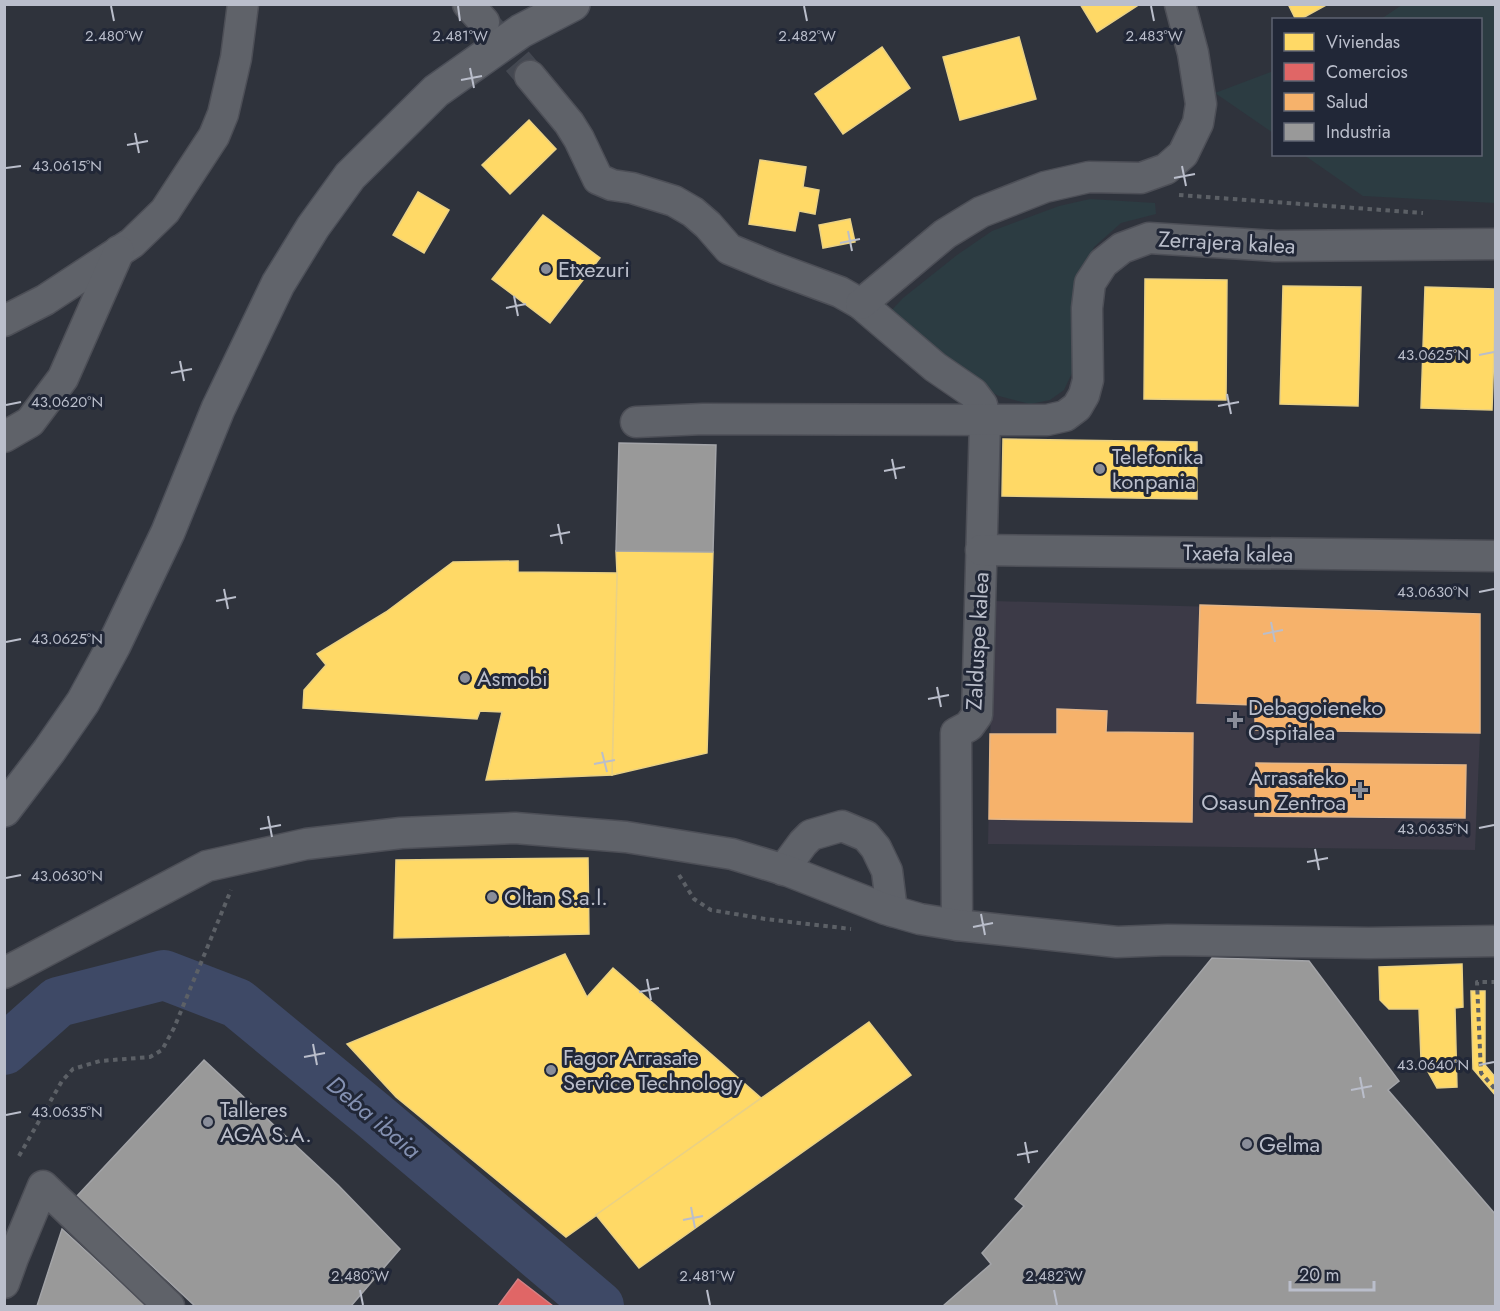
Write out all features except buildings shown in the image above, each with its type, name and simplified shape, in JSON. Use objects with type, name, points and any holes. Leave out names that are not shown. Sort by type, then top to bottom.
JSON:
[{"type":"main road","points":[[4,810],[83,702],[114,645],[168,532],[218,409],[278,284],[313,227],[350,176],[436,91],[521,31],[573,4]]},
{"type":"street","points":[[4,321],[45,300],[132,243],[165,211],[214,136],[223,114],[231,85],[242,24],[243,4]]},
{"type":"street","points":[[861,304],[945,234],[981,212],[1045,186],[1089,177],[1141,178],[1166,169],[1183,154],[1198,123],[1201,104],[1180,4]]},
{"type":"street","name":"Zalduspe kalea","points":[[530,76],[569,123],[598,179],[674,201],[693,212],[708,225],[729,249],[840,292],[861,304],[935,367],[973,393],[982,405],[985,420],[977,715],[969,726],[956,733],[957,925]]},
{"type":"street","name":"Zerrajera kalea","points":[[985,420],[1047,420],[1065,416],[1077,407],[1084,395],[1088,380],[1087,308],[1090,283],[1103,263],[1122,248],[1149,238],[1276,246],[1496,244]]},
{"type":"street","points":[[4,437],[30,422],[63,378],[119,251]]},
{"type":"street","points":[[636,422],[703,418],[985,420]]},
{"type":"street","name":"Txaeta kalea","points":[[981,550],[1496,556]]},
{"type":"street","points":[[783,870],[811,835],[842,826],[866,836],[876,848],[887,871],[892,911]]},
{"type":"street","points":[[4,973],[207,866],[306,844],[401,833],[515,828],[626,837],[732,854],[920,920],[957,925],[1117,942],[1168,940],[1368,943],[1496,941]]},
{"type":"street","points":[[4,1283],[43,1186],[169,1306]]},
{"type":"path","points":[[674,867],[694,899],[711,910],[765,919],[855,929]]},
{"type":"path","points":[[19,1156],[63,1081],[73,1069],[100,1062],[150,1057],[162,1050],[174,1028],[231,890],[242,887]]},
{"type":"path","points":[[1496,982],[1477,982],[1481,1073],[1496,1090]]},
{"type":"shaded area","points":[[1402,5],[1495,5],[1495,203],[1363,196],[1305,156],[1482,156],[1482,18],[1382,18]]},
{"type":"shaded area","points":[[1272,71],[1272,132],[1215,93]]},
{"type":"shaded area","points":[[1090,199],[1155,203],[1156,214],[1121,223],[1094,247],[1079,277],[1073,371],[1064,390],[1050,400],[1030,404],[999,396],[971,382],[888,314],[903,298],[957,255],[992,231],[1059,206]]},
{"type":"shaded area","name":"Debagoieneko Ospitalea","points":[[993,601],[1480,614],[1480,733],[1475,850],[988,844]]},
{"type":"waterway","name":"Deba ibaia","points":[[4,1050],[58,1002],[164,975],[237,1003],[599,1306]]},
{"type":"tunnel","points":[[488,27],[530,76]]},
{"type":"place","name":"Etxezuri","points":[[546,269]]},
{"type":"place","name":"Telefonika konpania","points":[[1100,469]]},
{"type":"place","name":"Asmobi","points":[[465,678]]},
{"type":"place","name":"Debagoieneko Ospitalea","points":[[1235,720]]},
{"type":"place","name":"Arrasateko Osasun Zentroa","points":[[1360,790]]},
{"type":"place","name":"Oltan S.a.l.","points":[[492,897]]},
{"type":"place","name":"Fagor Arrasate Service Technology","points":[[551,1070]]},
{"type":"place","name":"Talleres AGA S.A.","points":[[208,1122]]},
{"type":"place","name":"Gelma","points":[[1247,1144]]}]
